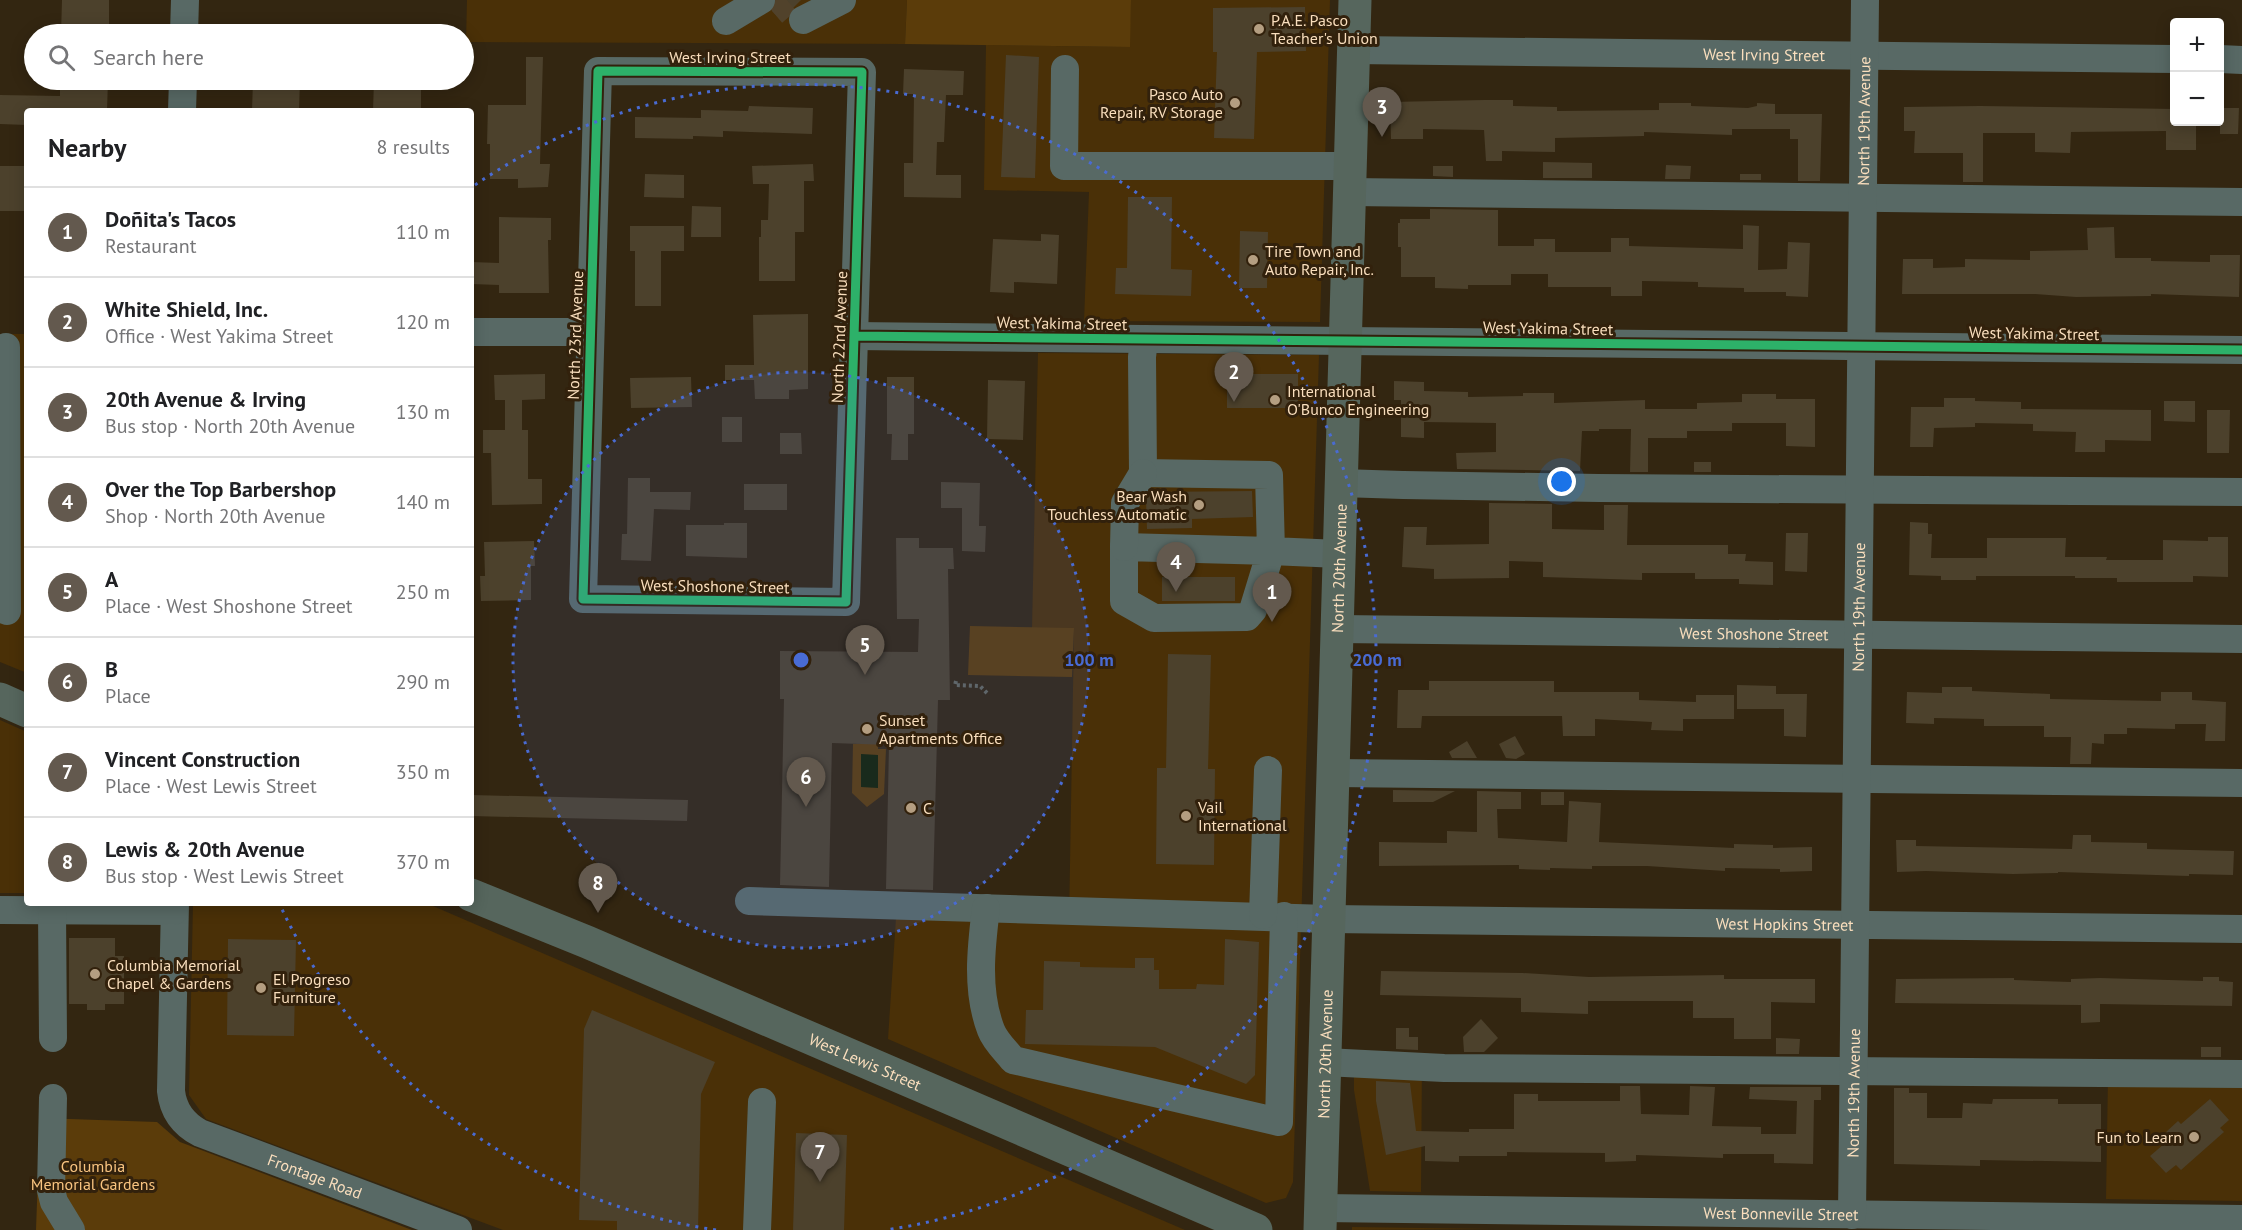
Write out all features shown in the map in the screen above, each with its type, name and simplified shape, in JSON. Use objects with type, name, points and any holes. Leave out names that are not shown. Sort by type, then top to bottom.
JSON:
[{"type":"main road","name":"North 20th Avenue","points":[[1321,1219],[1355,0]]},
{"type":"main road","points":[[0,699],[24,710]]},
{"type":"main road","name":"West Lewis Street","points":[[474,896],[598,947],[1257,1230]]},
{"type":"street","points":[[184,24],[185,0]]},
{"type":"street","points":[[803,20],[842,0]]},
{"type":"street","name":"North 19th Avenue","points":[[1852,1215],[1865,0]]},
{"type":"street","name":"West Irving Street","points":[[1353,50],[2170,59]]},
{"type":"street","points":[[2224,59],[2242,60]]},
{"type":"street","points":[[1065,69],[1064,166],[1350,179],[1863,197],[2242,202]]},
{"type":"street","name":"West Irving Street","points":[[598,71],[861,72]]},
{"type":"street","name":"North 23rd Avenue","points":[[583,599],[598,71]]},
{"type":"street","name":"North 22nd Avenue","points":[[846,602],[861,72]]},
{"type":"street","points":[[182,108],[183,90]]},
{"type":"street","points":[[474,332],[590,332]]},
{"type":"street","name":"West Yakima Street","points":[[854,336],[2242,350]]},
{"type":"street","points":[[1143,473],[1269,475],[1271,551],[1253,610],[1247,617],[1154,618],[1124,601],[1125,503],[1143,473],[1142,357],[1144,339]]},
{"type":"street","points":[[0,608],[7,611],[11,347]]},
{"type":"street","points":[[1341,483],[1564,488],[2242,492]]},
{"type":"street","points":[[1124,547],[1339,554]]},
{"type":"street","name":"West Shoshone Street","points":[[583,599],[846,602]]},
{"type":"street","name":"West Shoshone Street","points":[[1337,629],[2242,639]]},
{"type":"street","points":[[986,908],[981,964],[983,1002],[991,1032],[1013,1060],[1279,1122],[1268,770]]},
{"type":"street","points":[[1333,773],[2242,783]]},
{"type":"street","name":"West Hopkins Street","points":[[749,901],[1329,919],[2242,929]]},
{"type":"street","points":[[0,910],[175,907]]},
{"type":"street","name":"Frontage Road","points":[[175,907],[171,1091],[172,1104],[190,1128],[430,1225]]},
{"type":"street","points":[[52,910],[53,1038]]},
{"type":"street","points":[[1325,1062],[1444,1068],[1854,1073],[2242,1074]]},
{"type":"street","points":[[53,1098],[51,1190],[54,1202],[71,1230]]},
{"type":"street","points":[[757,1230],[762,1102]]},
{"type":"street","name":"West Bonneville Street","points":[[1321,1219],[1852,1215],[2213,1224],[2242,1220]]},
{"type":"path","points":[[956,681],[955,685],[980,686],[988,693]]},
{"type":"shaded area","points":[[467,0],[907,0],[905,44],[474,42],[474,24],[466,24]]},
{"type":"shaded area","points":[[1131,0],[1330,0],[1320,322],[1084,321],[1089,192],[984,190],[986,45],[1129,47]]},
{"type":"shaded area","points":[[0,334],[24,334],[24,672],[0,662]]},
{"type":"shaded area","points":[[1038,353],[1319,355],[1293,1182],[1286,1198],[1266,1203],[888,1039],[896,918],[1069,924],[1074,629],[1032,628]]},
{"type":"shaded area","points":[[0,720],[24,731],[24,893],[0,893]]},
{"type":"shaded area","points":[[861,754],[878,755],[878,788],[861,787]]},
{"type":"shaded area","points":[[193,906],[433,906],[1185,1230],[503,1230],[206,1119],[189,1095]]},
{"type":"shaded area","points":[[1354,1055],[1422,1058],[1421,1192],[1370,1191],[1354,1090]]},
{"type":"shaded area","points":[[2108,1077],[2242,1079],[2242,1201],[2106,1199]]},
{"type":"shaded area","points":[[1352,1227],[1495,1229],[1352,1230]]},
{"type":"green space","points":[[907,0],[1131,0],[1130,47],[905,44]]},
{"type":"green space","points":[[970,626],[1074,628],[1072,677],[968,675]]},
{"type":"green space","points":[[853,744],[878,744],[878,749],[886,749],[884,794],[867,807],[852,793]]},
{"type":"green space","name":"Columbia Memorial Gardens","points":[[40,1118],[157,1122],[180,1142],[412,1230],[36,1230]]},
{"type":"building","points":[[62,0],[109,0],[109,24],[61,24]]},
{"type":"building","points":[[777,0],[801,0],[781,20],[772,11]]},
{"type":"building","points":[[1305,7],[1306,51],[1257,52],[1254,139],[1214,138],[1217,52],[1213,52],[1213,8]]},
{"type":"building","points":[[1006,55],[1039,57],[1035,178],[1001,177]]},
{"type":"building","points":[[526,57],[543,57],[540,164],[550,164],[548,187],[518,188],[518,179],[490,179],[490,144],[487,144],[488,105],[526,105]]},
{"type":"building","points":[[904,69],[964,71],[963,95],[946,95],[944,142],[937,142],[936,175],[961,175],[961,198],[904,197],[904,163],[913,163],[914,94],[903,94]]},
{"type":"building","points":[[60,90],[108,90],[107,108],[24,108],[24,125],[0,124],[0,95],[60,96]]},
{"type":"building","points":[[253,90],[300,90],[299,108],[252,108]]},
{"type":"building","points":[[374,90],[421,90],[421,108],[373,108]]},
{"type":"building","points":[[1513,100],[1513,106],[1557,107],[1557,111],[1659,110],[1659,103],[1748,108],[1757,106],[1757,103],[1775,104],[1775,114],[1822,114],[1820,181],[1798,181],[1798,139],[1790,139],[1790,129],[1732,129],[1732,135],[1644,132],[1644,136],[1555,138],[1555,152],[1502,151],[1502,161],[1486,161],[1484,130],[1423,129],[1423,139],[1391,139],[1390,102]]},
{"type":"building","points":[[749,106],[813,108],[812,134],[723,131],[723,137],[635,138],[635,117],[701,118],[701,110],[748,111]]},
{"type":"building","points":[[1904,107],[2170,109],[2170,126],[2196,126],[2196,150],[2166,150],[2166,131],[2071,132],[2070,153],[2035,152],[2035,133],[1983,133],[1983,182],[1963,182],[1963,153],[1914,153],[1915,131],[1904,131]]},
{"type":"building","points":[[2224,108],[2239,108],[2238,134],[2220,134],[2220,126],[2224,126]]},
{"type":"building","points":[[1543,162],[1592,163],[1592,178],[1543,178]]},
{"type":"building","points":[[813,164],[814,181],[804,181],[804,232],[795,232],[795,281],[759,281],[759,237],[761,237],[761,220],[768,220],[769,184],[753,184],[752,166]]},
{"type":"building","points":[[1666,165],[1691,166],[1690,179],[1665,179]]},
{"type":"building","points":[[0,166],[24,166],[24,211],[0,211]]},
{"type":"building","points":[[1433,166],[1453,166],[1453,177],[1433,176]]},
{"type":"building","points":[[645,174],[684,175],[684,198],[644,197]]},
{"type":"building","points":[[1740,174],[1761,174],[1761,180],[1740,180]]},
{"type":"building","points":[[1128,197],[1172,197],[1171,269],[1192,270],[1191,296],[1115,294],[1116,268],[1127,268]]},
{"type":"building","points":[[692,206],[721,207],[721,237],[691,237]]},
{"type":"building","points":[[1430,209],[1498,210],[1498,246],[1534,246],[1534,239],[1555,239],[1555,252],[1611,252],[1611,238],[1629,238],[1629,246],[1743,249],[1743,225],[1759,226],[1758,270],[1787,269],[1788,242],[1810,243],[1808,297],[1786,296],[1786,292],[1744,292],[1744,288],[1698,287],[1698,282],[1642,281],[1642,296],[1611,296],[1611,287],[1548,287],[1548,274],[1511,274],[1511,285],[1468,285],[1468,289],[1435,288],[1435,277],[1401,277],[1401,247],[1398,247],[1400,219],[1430,219]]},
{"type":"building","points":[[499,217],[551,218],[551,240],[548,240],[549,293],[499,293],[499,285],[474,284],[474,262],[499,263]]},
{"type":"building","points":[[630,226],[684,226],[684,251],[661,251],[661,306],[635,306],[635,251],[630,251]]},
{"type":"building","points":[[2114,227],[2115,258],[2210,262],[2210,255],[2240,255],[2239,297],[2151,294],[2151,296],[2076,297],[2035,294],[1902,294],[1903,259],[1933,259],[1933,268],[1965,267],[1965,259],[2030,260],[2030,251],[2088,250],[2087,228]]},
{"type":"building","name":"Tire Town and Auto Repair, Inc.","points":[[1240,231],[1268,232],[1267,288],[1239,288]]},
{"type":"building","points":[[1041,234],[1059,235],[1057,284],[1014,282],[1014,293],[990,292],[993,239],[1041,241]]},
{"type":"building","points":[[808,314],[808,389],[789,390],[789,399],[755,399],[754,380],[725,380],[725,365],[754,365],[753,315]]},
{"type":"building","points":[[545,374],[545,399],[522,400],[522,430],[528,430],[528,479],[542,479],[542,504],[492,505],[491,453],[483,453],[483,430],[505,430],[505,400],[495,400],[494,375]]},
{"type":"building","points":[[1227,374],[1298,374],[1298,408],[1227,408]]},
{"type":"building","points":[[691,377],[692,407],[631,408],[630,378]]},
{"type":"building","points":[[887,377],[914,377],[914,434],[908,434],[908,460],[891,460],[892,434],[887,434]]},
{"type":"building","points":[[988,380],[1025,381],[1023,440],[987,439]]},
{"type":"building","points":[[1394,381],[1424,382],[1424,391],[1468,392],[1468,397],[1554,393],[1554,403],[1645,400],[1645,409],[1697,409],[1697,403],[1742,402],[1742,394],[1776,394],[1776,399],[1815,399],[1815,447],[1786,446],[1786,423],[1732,423],[1732,431],[1687,431],[1687,438],[1648,438],[1648,472],[1630,472],[1631,429],[1599,429],[1599,431],[1582,431],[1580,471],[1457,469],[1456,453],[1496,452],[1496,423],[1424,422],[1424,438],[1401,437],[1401,400],[1394,400]]},
{"type":"building","points":[[1944,398],[2021,402],[2021,409],[2151,410],[2151,441],[2105,440],[2105,452],[2075,452],[2076,432],[2033,431],[2033,424],[1975,423],[1975,427],[1934,428],[1933,447],[1910,447],[1911,407],[1944,407]]},
{"type":"building","points":[[2164,401],[2195,401],[2195,422],[2164,421]]},
{"type":"building","points":[[2207,410],[2230,410],[2229,453],[2207,453]]},
{"type":"building","points":[[722,417],[742,417],[742,442],[722,442]]},
{"type":"building","points":[[780,433],[801,433],[802,454],[780,454]]},
{"type":"building","points":[[1694,462],[1711,462],[1711,472],[1694,472]]},
{"type":"building","points":[[628,478],[650,478],[650,492],[691,492],[690,510],[654,509],[651,561],[621,560],[622,534],[627,534]]},
{"type":"building","points":[[941,482],[980,483],[979,526],[986,526],[985,552],[962,551],[962,508],[941,508]]},
{"type":"building","points":[[744,484],[787,484],[787,510],[744,510]]},
{"type":"building","name":"Bear Wash Touchless Automatic","points":[[1252,491],[1253,517],[1192,519],[1192,528],[1147,529],[1146,500],[1151,492]]},
{"type":"building","points":[[1489,503],[1552,504],[1552,529],[1604,530],[1604,505],[1628,505],[1627,545],[1728,545],[1728,554],[1746,554],[1745,561],[1773,562],[1773,585],[1739,584],[1739,579],[1695,579],[1695,573],[1642,573],[1642,580],[1543,577],[1543,562],[1509,561],[1509,578],[1434,579],[1434,569],[1402,567],[1404,527],[1427,527],[1426,545],[1489,544]]},
{"type":"building","points":[[1910,522],[1928,523],[1928,534],[1932,534],[1931,558],[1987,558],[1987,538],[2066,538],[2065,557],[2163,560],[2163,540],[2208,541],[2208,537],[2228,537],[2228,577],[2193,576],[2193,582],[2117,582],[2117,578],[2075,578],[2075,576],[1976,576],[1976,580],[1941,580],[1941,576],[1909,575]]},
{"type":"building","points":[[724,523],[747,523],[747,558],[686,556],[686,525],[724,525]]},
{"type":"building","points":[[1786,533],[1808,533],[1807,572],[1785,571]]},
{"type":"building","points":[[896,538],[919,538],[919,548],[953,548],[954,569],[948,569],[950,700],[938,700],[933,890],[886,889],[889,745],[832,743],[829,887],[780,885],[784,699],[780,699],[780,651],[918,652],[919,619],[897,619]]},
{"type":"building","points":[[534,541],[535,566],[531,566],[531,600],[481,601],[480,576],[485,576],[484,542]]},
{"type":"building","points":[[1162,577],[1235,577],[1235,601],[1162,601]]},
{"type":"building","points":[[1168,654],[1211,655],[1208,769],[1215,769],[1214,865],[1156,864],[1157,768],[1166,768]]},
{"type":"building","points":[[1429,681],[1554,681],[1554,692],[1639,692],[1639,700],[1696,702],[1696,695],[1734,695],[1734,719],[1683,719],[1683,731],[1651,730],[1652,722],[1595,719],[1595,736],[1563,736],[1562,716],[1422,716],[1421,728],[1397,728],[1398,690],[1429,690]]},
{"type":"building","points":[[1737,685],[1776,686],[1776,694],[1807,694],[1806,737],[1784,736],[1784,709],[1737,709]]},
{"type":"building","points":[[1942,687],[1972,687],[1972,691],[2050,694],[2050,699],[2161,701],[2161,692],[2192,692],[2192,700],[2226,702],[2225,741],[2205,741],[2206,724],[2175,724],[2175,729],[2127,728],[2127,734],[2104,734],[2104,744],[2092,743],[2091,764],[2070,764],[2071,737],[2044,737],[2044,726],[1984,726],[1984,719],[1934,718],[1934,724],[1906,723],[1907,692],[1942,693]]},
{"type":"building","points":[[1515,736],[1525,754],[1516,759],[1506,758],[1499,744]]},
{"type":"building","points":[[1467,741],[1477,758],[1452,758],[1449,752]]},
{"type":"building","points":[[1393,790],[1455,791],[1433,802],[1393,802]]},
{"type":"building","points":[[1477,791],[1521,792],[1521,809],[1497,809],[1498,838],[1567,842],[1569,801],[1601,803],[1599,842],[1734,848],[1734,844],[1773,845],[1773,848],[1812,847],[1812,871],[1780,872],[1780,869],[1725,868],[1725,871],[1647,866],[1592,866],[1592,869],[1550,868],[1550,870],[1519,869],[1519,865],[1379,866],[1379,842],[1447,843],[1447,831],[1477,832]]},
{"type":"building","points":[[1541,792],[1564,792],[1564,805],[1541,805]]},
{"type":"building","points":[[474,795],[688,800],[687,821],[474,816]]},
{"type":"building","points":[[2073,835],[2091,835],[2091,842],[2147,843],[2147,849],[2234,851],[2233,875],[1897,872],[1896,840],[1916,840],[1916,846],[2072,849]]},
{"type":"building","name":"Columbia Memorial Chapel & Gardens","points":[[69,938],[115,938],[115,956],[124,956],[124,1004],[105,1004],[105,1010],[87,1010],[87,1004],[69,1004]]},
{"type":"building","name":"El Progreso Furniture","points":[[228,939],[296,940],[294,1036],[227,1035]]},
{"type":"building","points":[[1225,939],[1259,942],[1255,1075],[1246,1084],[1155,1047],[1025,1044],[1026,1010],[1043,1010],[1044,961],[1080,962],[1080,967],[1135,968],[1135,958],[1154,958],[1154,970],[1159,970],[1159,989],[1196,989],[1197,984],[1224,985]]},
{"type":"building","points":[[1381,971],[1522,973],[1589,977],[1724,975],[1724,979],[1815,979],[1815,1003],[1771,1002],[1771,1039],[1734,1039],[1734,1018],[1693,1018],[1693,1001],[1588,1001],[1588,1014],[1521,1012],[1521,998],[1380,995]]},
{"type":"building","points":[[2203,977],[2219,977],[2219,981],[2233,982],[2232,1006],[2100,1004],[2100,1022],[2081,1023],[2081,1005],[1895,1003],[1896,979],[2014,978],[2014,980],[2071,982],[2071,979],[2100,978],[2203,981]]},
{"type":"building","points":[[592,1010],[715,1062],[701,1094],[698,1230],[617,1230],[617,1221],[579,1220],[584,1029]]},
{"type":"building","points":[[1481,1019],[1498,1038],[1484,1052],[1464,1052],[1463,1037]]},
{"type":"building","points":[[1396,1028],[1409,1028],[1409,1037],[1418,1037],[1418,1050],[1396,1049]]},
{"type":"building","points":[[1776,1038],[1800,1039],[1799,1054],[1776,1054]]},
{"type":"building","points":[[2201,1047],[2221,1047],[2221,1057],[2201,1057]]},
{"type":"building","points":[[1376,1081],[1410,1083],[1416,1131],[1469,1132],[1469,1129],[1514,1129],[1514,1094],[1538,1094],[1538,1101],[1620,1101],[1620,1086],[1640,1086],[1641,1114],[1689,1115],[1690,1086],[1715,1087],[1712,1126],[1761,1127],[1761,1134],[1796,1134],[1797,1101],[1749,1099],[1750,1087],[1821,1087],[1821,1100],[1814,1100],[1813,1164],[1774,1163],[1774,1154],[1723,1154],[1723,1158],[1636,1155],[1636,1161],[1605,1162],[1605,1153],[1507,1152],[1507,1156],[1459,1156],[1459,1162],[1425,1161],[1425,1146],[1386,1155],[1376,1101]]},
{"type":"building","points":[[1894,1088],[1909,1088],[1909,1093],[1927,1093],[1927,1118],[1962,1118],[1963,1103],[1992,1104],[1993,1099],[2058,1099],[2058,1104],[2101,1104],[2101,1162],[1980,1160],[1980,1166],[1894,1164]]},
{"type":"building","name":"Fun to Learn","points":[[2210,1099],[2229,1120],[2220,1128],[2224,1132],[2181,1170],[2176,1165],[2166,1173],[2150,1156],[2171,1138],[2166,1132],[2178,1121],[2181,1124]]},
{"type":"building","points":[[796,1133],[847,1135],[844,1230],[793,1230]]},
{"type":"tunnel","points":[[773,12],[787,0]]},
{"type":"cycle path","points":[[598,71],[862,72],[846,602],[583,599],[598,71]]},
{"type":"cycle path","points":[[854,336],[2242,350]]},
{"type":"place","name":"P.A.E. Pasco Teacher's Union","points":[[1259,29]]},
{"type":"place","name":"Pasco Auto Repair, RV Storage","points":[[1235,103]]},
{"type":"place","name":"20th Avenue & Irving","points":[[1382,137]]},
{"type":"place","name":"Tire Town and Auto Repair, Inc.","points":[[1253,260]]},
{"type":"place","name":"International O'Bunco Engineering","points":[[1275,400]]},
{"type":"place","name":"White Shield, Inc.","points":[[1234,402]]},
{"type":"place","name":"Bear Wash Touchless Automatic","points":[[1199,505]]},
{"type":"place","name":"Over the Top Barbershop","points":[[1176,592]]},
{"type":"place","name":"Doñita's Tacos","points":[[1272,622]]},
{"type":"place","name":"A","points":[[865,675]]},
{"type":"place","name":"Sunset Apartments Office","points":[[867,729]]},
{"type":"place","name":"B","points":[[806,807]]},
{"type":"place","name":"C","points":[[911,808]]},
{"type":"place","name":"Vail International","points":[[1186,816]]},
{"type":"place","name":"Lewis & 20th Avenue","points":[[598,913]]},
{"type":"place","name":"Columbia Memorial Chapel & Gardens","points":[[95,974]]},
{"type":"place","name":"El Progreso Furniture","points":[[261,988]]},
{"type":"place","name":"Fun to Learn","points":[[2194,1137]]},
{"type":"place","name":"Vincent Construction","points":[[820,1182]]}]
